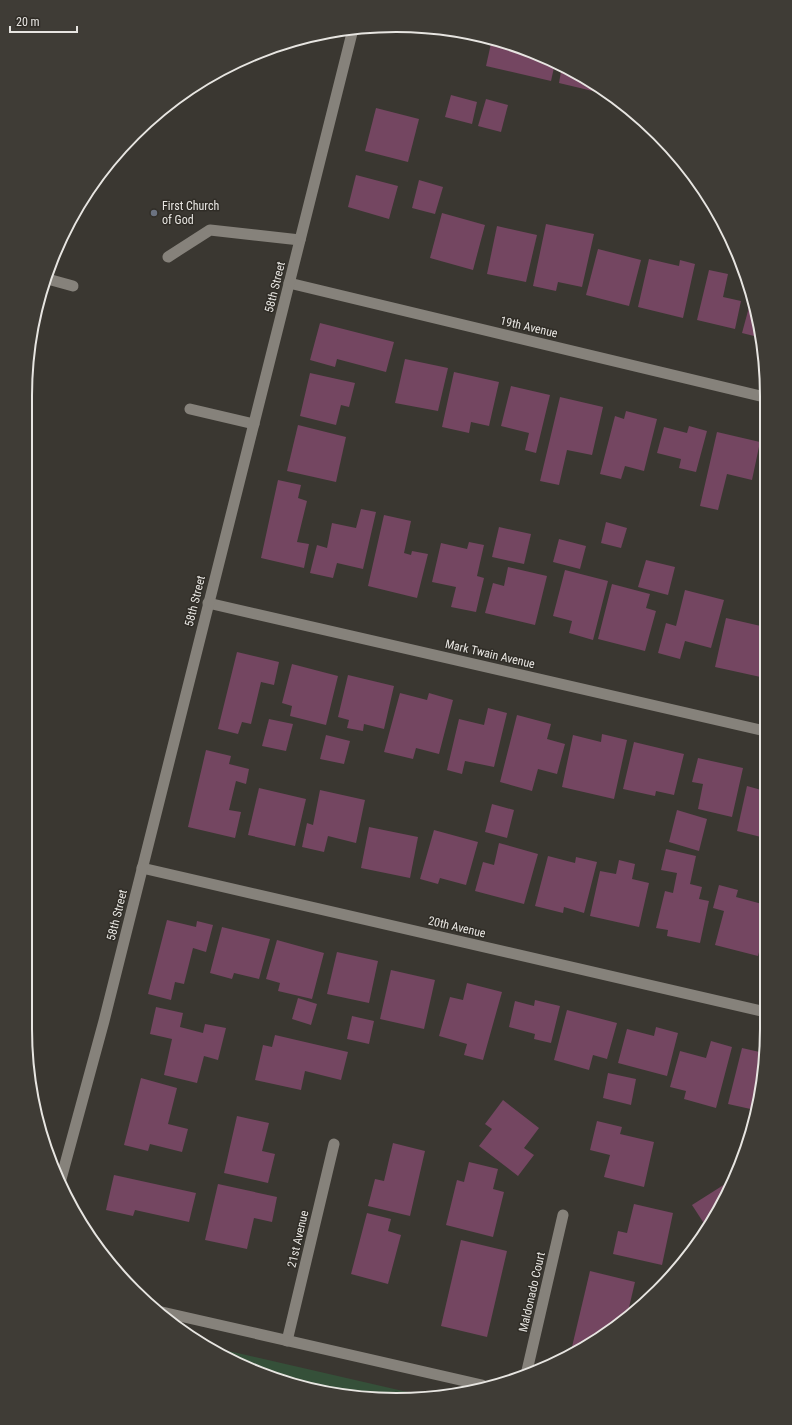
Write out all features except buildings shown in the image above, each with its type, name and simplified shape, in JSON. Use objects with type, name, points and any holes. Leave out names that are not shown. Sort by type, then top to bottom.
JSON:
[{"type":"street","name":"58th Street","points":[[62,1173],[104,1021],[352,35]]},
{"type":"street","points":[[168,257],[210,230],[300,240]]},
{"type":"street","points":[[51,280],[73,286]]},
{"type":"street","name":"19th Avenue","points":[[289,283],[760,395]]},
{"type":"street","points":[[190,409],[254,424]]},
{"type":"street","name":"Mark Twain Avenue","points":[[208,603],[760,730]]},
{"type":"street","name":"20th Avenue","points":[[142,868],[760,1011]]},
{"type":"street","name":"21st Avenue","points":[[287,1340],[334,1144]]},
{"type":"street","name":"Maldonado Court","points":[[528,1368],[563,1216]]},
{"type":"street","points":[[169,1313],[477,1384]]},
{"type":"green space","points":[[227,1351],[409,1392],[348,1390],[302,1381],[279,1374]]},
{"type":"place","name":"First Church of God","points":[[154,213]]}]
